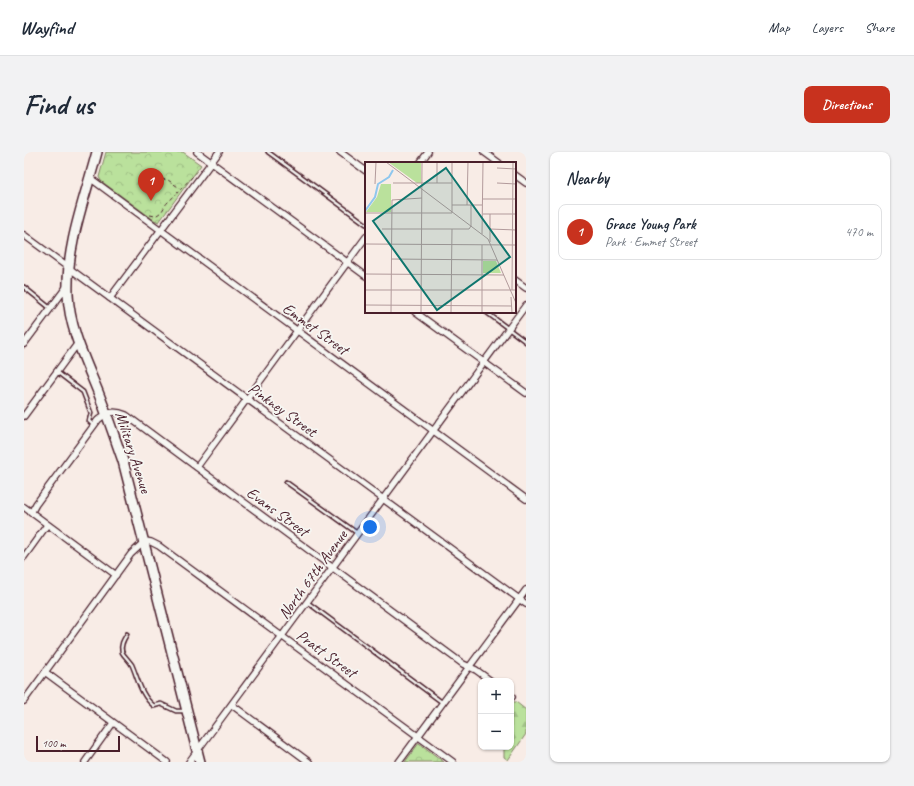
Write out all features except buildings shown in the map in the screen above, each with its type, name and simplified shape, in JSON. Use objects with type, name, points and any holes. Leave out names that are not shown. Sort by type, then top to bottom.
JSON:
[{"type":"main road","name":"Military Avenue","points":[[97,152],[71,251],[68,303],[78,343],[106,413],[123,461],[200,762]]},
{"type":"street","points":[[197,152],[365,275]]},
{"type":"street","points":[[110,298],[219,152]]},
{"type":"street","points":[[340,152],[365,170]]},
{"type":"street","points":[[421,162],[428,152]]},
{"type":"street","points":[[484,152],[498,162]]},
{"type":"street","points":[[516,176],[526,183]]},
{"type":"street","name":"Emmet Street","points":[[90,178],[526,499]]},
{"type":"street","name":"Pinkney Street","points":[[24,235],[526,604]]},
{"type":"street","points":[[197,467],[365,238]]},
{"type":"street","points":[[516,281],[526,288]]},
{"type":"street","points":[[24,342],[68,284]]},
{"type":"street","name":"North 67th Avenue","points":[[189,762],[526,305]]},
{"type":"street","points":[[416,313],[526,393]]},
{"type":"street","points":[[24,416],[78,343]]},
{"type":"street","name":"Evans Street","points":[[106,413],[120,412],[126,415],[463,664],[486,678]]},
{"type":"street","points":[[31,513],[94,425],[106,413]]},
{"type":"street","points":[[24,507],[116,575]]},
{"type":"street","points":[[24,557],[47,525]]},
{"type":"street","points":[[24,701],[131,554],[144,541]]},
{"type":"street","name":"Pratt Street","points":[[144,541],[151,542],[159,546],[453,762]]},
{"type":"street","points":[[399,762],[526,590]]},
{"type":"street","points":[[45,672],[166,762]]},
{"type":"street","points":[[232,705],[309,762]]},
{"type":"street","points":[[85,762],[113,723]]},
{"type":"lane","points":[[268,152],[365,223]]},
{"type":"lane","points":[[24,287],[50,308]]},
{"type":"lane","points":[[487,313],[526,342]]},
{"type":"lane","points":[[57,372],[83,392],[91,413],[89,421],[94,425]]},
{"type":"lane","points":[[286,482],[357,534]]},
{"type":"lane","points":[[307,602],[443,703]]},
{"type":"lane","points":[[127,634],[122,644],[123,652],[131,664],[136,678],[149,702],[154,706],[161,704],[176,711],[187,712]]},
{"type":"path","points":[[148,214],[155,216],[161,213],[166,204],[196,173]]},
{"type":"path","points":[[156,183],[160,179],[164,179],[181,190]]},
{"type":"green space","points":[[106,152],[183,152],[201,165],[159,222],[154,220],[101,181],[99,177]]},
{"type":"green space","points":[[514,702],[516,702],[526,710],[526,734],[508,760],[504,757],[504,750],[514,750]]},
{"type":"green space","points":[[419,743],[444,762],[405,762]]},
{"type":"place","name":"Grace Young Park","points":[[151,201]]}]
